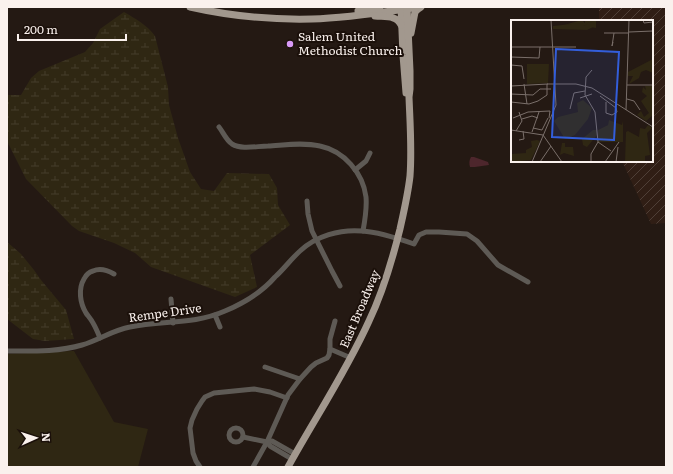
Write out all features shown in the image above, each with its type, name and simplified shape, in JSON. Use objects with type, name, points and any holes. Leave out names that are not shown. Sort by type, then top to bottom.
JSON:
[{"type":"main road","points":[[190,7],[234,15],[312,19],[343,17],[420,7]]},
{"type":"main road","points":[[343,17],[362,10],[380,7]]},
{"type":"main road","points":[[409,45],[415,12],[420,7]]},
{"type":"main road","name":"East Broadway","points":[[404,8],[402,27],[404,70],[406,93],[409,97]]},
{"type":"main road","name":"East Broadway","points":[[288,467],[351,358],[380,297],[390,267],[406,203],[410,176],[410,72],[409,45],[404,8]]},
{"type":"main road","points":[[363,14],[395,18],[402,27]]},
{"type":"street","points":[[219,127],[230,142],[237,146],[320,146],[340,154],[356,170],[362,182],[366,196],[363,231]]},
{"type":"street","points":[[356,170],[366,161],[370,154]]},
{"type":"street","points":[[307,201],[309,222],[340,286]]},
{"type":"street","name":"Rempe Drive","points":[[7,351],[68,349],[116,331],[132,327],[201,319],[215,315],[241,303],[266,287],[301,249],[317,239],[339,232],[363,231],[397,238],[414,244],[419,236],[426,232],[467,234],[477,242],[498,265],[528,282]]},
{"type":"street","points":[[100,338],[82,305],[80,292],[81,285],[86,276],[92,271],[102,269],[114,274]]},
{"type":"street","points":[[171,299],[173,323]]},
{"type":"street","points":[[215,315],[220,327]]},
{"type":"street","points":[[335,322],[330,339],[330,349],[351,358]]},
{"type":"street","name":"East Broadway","points":[[253,467],[267,442],[287,398],[300,379],[314,364],[327,358],[330,349]]},
{"type":"street","points":[[265,367],[300,379]]},
{"type":"street","points":[[200,467],[193,453],[190,428],[197,409],[207,396],[214,393],[254,389],[270,392],[287,398]]},
{"type":"street","points":[[243,437],[267,442],[270,446],[294,456]]},
{"type":"shaded area","points":[[599,7],[666,7],[666,223],[651,224],[622,162],[653,162],[653,20],[599,20]]},
{"type":"shaded area","points":[[471,157],[488,162],[489,165],[470,167],[469,162]]},
{"type":"green space","points":[[124,12],[145,25],[155,36],[168,87],[169,105],[178,138],[190,172],[201,189],[214,191],[227,173],[269,174],[277,188],[278,205],[290,225],[250,255],[257,287],[235,297],[151,267],[135,253],[114,243],[79,231],[72,226],[26,179],[7,141],[7,95],[21,95],[31,78],[39,71],[85,52],[93,43],[100,29]]},
{"type":"green space","points":[[7,242],[21,254],[66,310],[74,339],[45,341],[33,339],[7,319]]},
{"type":"green space","points":[[74,351],[114,422],[148,429],[138,467],[7,467],[7,354]]},
{"type":"place","name":"Salem United Methodist Church","points":[[290,44]]}]
